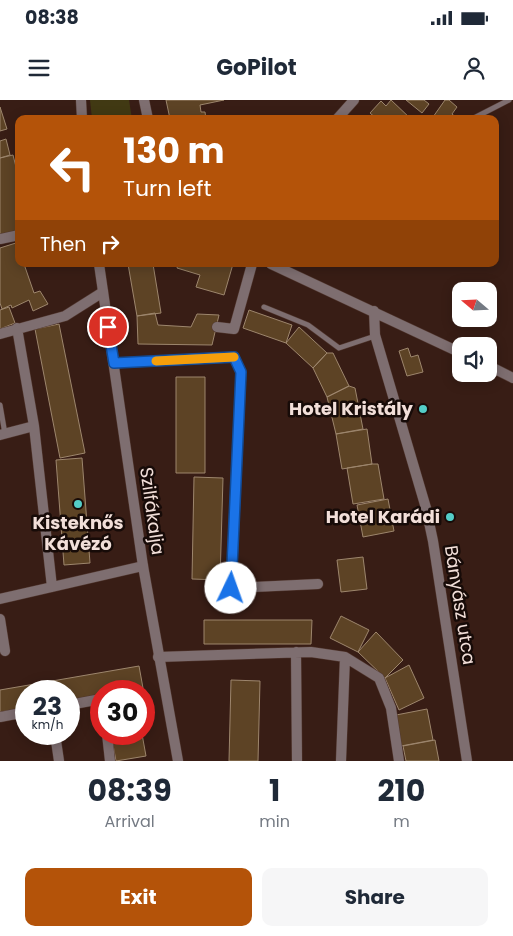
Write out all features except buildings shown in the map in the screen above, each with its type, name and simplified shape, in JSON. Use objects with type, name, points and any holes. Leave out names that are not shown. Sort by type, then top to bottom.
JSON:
[{"type":"street","points":[[81,100],[82,115]]},
{"type":"street","points":[[144,100],[147,115]]},
{"type":"street","points":[[341,115],[354,100]]},
{"type":"street","points":[[0,239],[15,235]]},
{"type":"street","name":"Szilfákalja","points":[[99,267],[143,566],[178,761]]},
{"type":"street","points":[[217,328],[234,329],[251,267]]},
{"type":"street","points":[[278,267],[452,349]]},
{"type":"street","points":[[0,334],[65,316],[103,292]]},
{"type":"street","name":"Bányász utca","points":[[374,311],[376,335],[433,541],[467,761]]},
{"type":"street","points":[[17,328],[34,426],[52,587]]},
{"type":"street","points":[[114,363],[234,357],[241,372],[231,588],[318,584]]},
{"type":"street","points":[[497,370],[513,378]]},
{"type":"street","points":[[2,434],[34,426]]},
{"type":"street","points":[[0,599],[143,566]]},
{"type":"street","points":[[0,620],[5,651]]},
{"type":"street","points":[[296,652],[297,761]]},
{"type":"street","points":[[158,657],[296,652],[311,652],[344,657],[379,678],[391,708],[399,761]]},
{"type":"street","points":[[341,761],[344,657]]},
{"type":"street","points":[[0,717],[15,714]]},
{"type":"street","points":[[57,745],[59,761]]},
{"type":"street","points":[[108,745],[110,761]]},
{"type":"lane","points":[[480,115],[509,100]]},
{"type":"lane","points":[[264,307],[308,325],[339,348],[376,335]]},
{"type":"lane","points":[[0,405],[2,434]]},
{"type":"shaded area","points":[[90,100],[129,100],[131,115],[92,115]]},
{"type":"slow traffic","points":[[156,361],[234,357]]},
{"type":"place","name":"Hotel Kristály","points":[[423,409]]},
{"type":"place","name":"Kisteknős Kávézó","points":[[78,504]]},
{"type":"place","name":"Hotel Karádi","points":[[450,517]]},
{"type":"route","points":[[108,327],[114,363],[234,357],[241,372],[231,588]]}]
